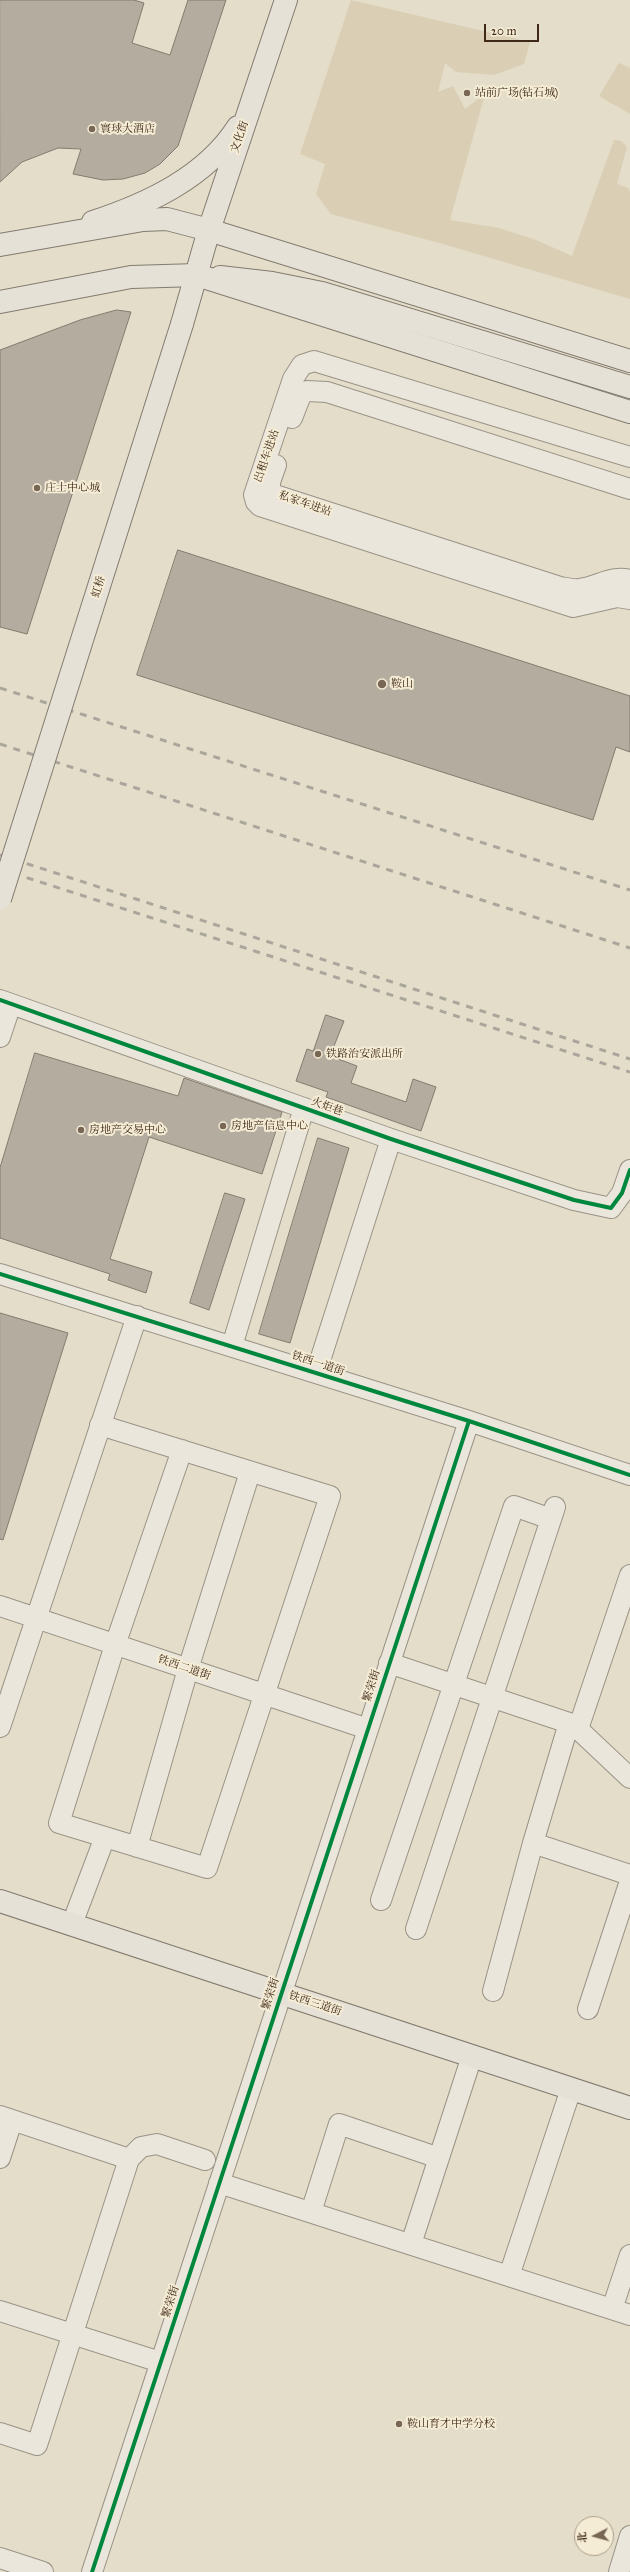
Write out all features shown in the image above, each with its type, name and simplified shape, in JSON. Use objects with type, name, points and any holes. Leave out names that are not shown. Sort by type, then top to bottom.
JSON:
[{"type":"main road","name":"文化街","points":[[197,275],[209,230],[286,0]]},
{"type":"main road","points":[[61,232],[127,211],[158,197],[203,165],[223,147],[250,109]]},
{"type":"main road","points":[[0,244],[61,232],[143,220],[167,219],[209,230],[630,361]]},
{"type":"main road","points":[[2,302],[130,277],[197,275],[272,282],[322,293],[630,387]]},
{"type":"main road","points":[[197,275],[630,412]]},
{"type":"main road","name":"虹桥","points":[[0,899],[197,275]]},
{"type":"main road","name":"铁西三道街","points":[[0,1901],[630,2108]]},
{"type":"street","name":"出租车进站","points":[[630,457],[314,361],[302,365],[293,379],[254,495],[260,506],[573,607],[617,597],[630,599]]},
{"type":"street","name":"私家车进站","points":[[630,489],[315,390],[307,391],[297,403],[270,482],[270,490],[275,495],[560,587],[579,590],[623,578],[630,580]]},
{"type":"street","points":[[0,1037],[5,1002]]},
{"type":"street","name":"火炬巷","points":[[5,1002],[391,1139],[574,1200],[611,1208],[622,1193],[630,1170]]},
{"type":"street","points":[[232,1346],[304,1108]]},
{"type":"street","points":[[316,1373],[391,1139]]},
{"type":"street","name":"铁西一道街","points":[[0,1274],[469,1421],[630,1475]]},
{"type":"street","points":[[0,1727],[137,1316]]},
{"type":"street","name":"繁荣街","points":[[92,2572],[469,1421]]},
{"type":"street","points":[[100,1426],[182,1450],[330,1496],[207,1868],[59,1823],[115,1645],[182,1450]]},
{"type":"street","points":[[137,1846],[188,1669],[250,1472]]},
{"type":"street","points":[[382,1900],[514,1506],[553,1513],[416,1929]]},
{"type":"street","points":[[494,1991],[533,1843],[573,1726],[630,1575]]},
{"type":"street","name":"铁西二道街","points":[[0,1606],[368,1729]]},
{"type":"street","points":[[389,1663],[573,1726],[630,1778]]},
{"type":"street","points":[[72,1924],[105,1837]]},
{"type":"street","points":[[533,1843],[630,1875]]},
{"type":"street","points":[[588,2009],[630,1881]]},
{"type":"street","points":[[411,2244],[472,2056]]},
{"type":"street","points":[[509,2276],[571,2089]]},
{"type":"street","points":[[0,2158],[6,2118],[129,2159]]},
{"type":"street","points":[[311,2212],[339,2124],[439,2158]]},
{"type":"street","points":[[0,2433],[37,2445],[129,2159],[141,2147],[157,2144],[205,2160]]},
{"type":"street","points":[[219,2183],[621,2312],[630,2255]]},
{"type":"street","points":[[0,2310],[160,2362]]},
{"type":"street","points":[[619,2572],[630,2536]]},
{"type":"street","points":[[0,2558],[43,2572]]},
{"type":"shaded area","points":[[351,0],[530,42],[524,64],[494,75],[456,72],[445,63],[438,92],[453,86],[465,109],[485,94],[450,220],[499,228],[536,240],[572,256],[614,140],[621,141],[627,147],[617,184],[628,188],[630,192],[630,299],[443,244],[331,214],[316,194],[325,164],[300,154]]},
{"type":"shaded area","points":[[619,63],[630,68],[630,114],[599,96]]},
{"type":"building","points":[[0,0],[134,0],[144,3],[132,43],[170,55],[188,0],[226,0],[178,146],[160,164],[145,173],[123,179],[103,180],[73,174],[81,149],[58,148],[22,162],[0,182]]},
{"type":"building","name":"庄士中心城","points":[[117,310],[131,312],[27,634],[0,627],[0,350],[80,320]]},
{"type":"building","points":[[178,550],[630,696],[630,752],[616,747],[593,820],[137,675]]},
{"type":"building","points":[[326,1015],[344,1021],[330,1056],[357,1066],[351,1083],[406,1102],[413,1079],[436,1087],[421,1131],[326,1097],[328,1092],[296,1081],[307,1049],[313,1051]]},
{"type":"building","name":"房地产交易中心","points":[[35,1053],[178,1096],[184,1078],[282,1112],[262,1174],[149,1137],[110,1259],[152,1272],[146,1293],[108,1280],[110,1274],[0,1238],[0,1168]]},
{"type":"building","points":[[318,1138],[349,1148],[290,1343],[259,1334]]},
{"type":"building","points":[[225,1193],[245,1199],[209,1310],[190,1303]]},
{"type":"building","points":[[0,1313],[68,1333],[3,1540],[0,1539]]},
{"type":"railway","points":[[0,688],[630,890]]},
{"type":"railway","points":[[0,744],[630,948]]},
{"type":"railway","points":[[0,855],[630,1059]]},
{"type":"railway","points":[[0,869],[630,1072]]},
{"type":"cycle path","points":[[0,1000],[391,1139],[574,1200],[611,1208],[622,1193],[630,1170]]},
{"type":"cycle path","points":[[0,1274],[469,1421],[630,1475]]},
{"type":"cycle path","points":[[92,2572],[469,1421]]},
{"type":"place","name":"站前广场(钻石城)","points":[[467,93]]},
{"type":"place","name":"寰球大酒店","points":[[92,129]]},
{"type":"place","name":"庄士中心城","points":[[37,488]]},
{"type":"place","name":"鞍山","points":[[382,684]]},
{"type":"place","name":"铁路治安派出所","points":[[318,1054]]},
{"type":"place","name":"房地产信息中心","points":[[223,1126]]},
{"type":"place","name":"房地产交易中心","points":[[81,1130]]},
{"type":"place","name":"鞍山育才中学分校","points":[[399,2424]]}]
